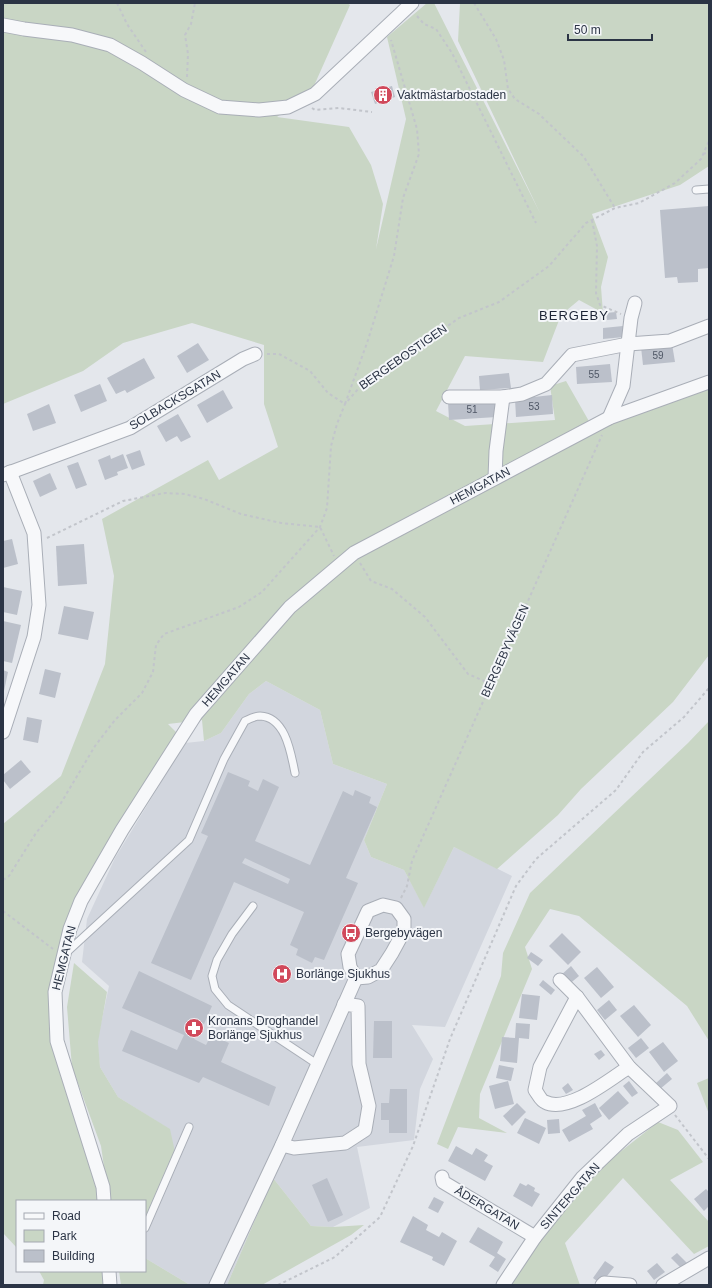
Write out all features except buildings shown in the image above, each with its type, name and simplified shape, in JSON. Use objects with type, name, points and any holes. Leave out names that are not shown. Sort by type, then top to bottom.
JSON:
[{"type":"street","points":[[3,25],[72,35],[110,45],[142,62],[184,90],[220,107],[259,110],[288,107],[315,94],[410,5]]},
{"type":"street","points":[[609,418],[623,386],[631,318],[636,303]]},
{"type":"street","points":[[449,397],[503,397],[522,394],[546,384],[572,355],[628,344],[670,341],[709,326]]},
{"type":"street","name":"SOLBACKSGATAN","points":[[6,474],[130,428],[243,359],[255,354]]},
{"type":"street","name":"HEMGATAN","points":[[104,1200],[102,1187],[57,1041],[55,992],[70,929],[81,901],[122,830],[196,714],[290,607],[354,554],[609,418],[709,382]]},
{"type":"street","points":[[495,478],[496,451],[503,397]]},
{"type":"street","points":[[3,732],[34,637],[39,605],[36,543],[34,533],[6,474]]},
{"type":"street","points":[[383,905],[396,908],[404,920],[404,931],[381,970],[368,978],[356,978],[350,967],[348,954],[368,911],[383,905]]},
{"type":"street","points":[[216,1285],[282,1145],[356,978]]},
{"type":"street","points":[[560,980],[577,997],[629,1067],[670,1106]]},
{"type":"street","points":[[577,997],[540,1067],[535,1090],[544,1102],[559,1106],[577,1100],[629,1067]]},
{"type":"street","points":[[282,1145],[294,1148],[345,1143],[365,1130],[369,1106],[359,1064],[358,1006],[344,1004]]},
{"type":"street","name":"SINTERGATAN","points":[[503,1285],[535,1237],[582,1178],[628,1134],[670,1106]]},
{"type":"street","name":"ÅDERGATAN","points":[[442,1177],[443,1182],[535,1237]]},
{"type":"street","points":[[663,1285],[709,1258]]},
{"type":"street","points":[[109,1272],[110,1285]]},
{"type":"street","points":[[602,1285],[604,1283],[630,1285]]},
{"type":"lane","points":[[696,190],[709,189]]},
{"type":"lane","points":[[63,956],[190,840],[224,759],[244,721],[259,716],[273,720],[281,728],[291,751],[295,773]]},
{"type":"lane","points":[[253,906],[232,934],[217,960],[212,976],[215,989],[228,1006],[317,1064]]},
{"type":"lane","points":[[146,1226],[189,1127]]},
{"type":"path","points":[[117,3],[127,24],[147,53]]},
{"type":"path","points":[[184,90],[188,70],[188,54],[185,35],[191,24],[195,3]]},
{"type":"path","points":[[474,3],[496,39],[504,60],[508,89],[515,99],[539,114],[584,157],[615,208]]},
{"type":"path","points":[[410,5],[424,24],[436,29],[452,53],[536,223]]},
{"type":"path","points":[[255,354],[279,354],[310,372],[328,394],[345,404],[368,340],[394,256],[403,198],[419,154],[417,129],[390,38],[391,22]]},
{"type":"path","points":[[308,97],[307,105],[315,110],[339,108],[372,112]]},
{"type":"path","name":"BERGEBOSTIGEN","points":[[3,880],[9,876],[36,833],[62,803],[96,746],[115,720],[142,693],[153,672],[156,645],[164,634],[239,607],[262,592],[320,527],[327,508],[331,446],[337,424],[345,404],[358,389],[459,318],[499,302],[549,266],[586,223],[615,208],[639,203],[675,183],[700,159],[709,140]]},
{"type":"path","points":[[703,154],[709,152]]},
{"type":"path","points":[[592,220],[597,246],[596,293],[600,305],[631,318]]},
{"type":"path","name":"BERGEBYVÄGEN","points":[[396,908],[407,886],[412,861],[609,418]]},
{"type":"path","points":[[36,543],[123,501],[165,492],[204,498],[241,514],[281,523],[320,527],[338,566]]},
{"type":"path","points":[[354,554],[372,581],[392,589],[425,617],[468,674],[491,684]]},
{"type":"path","points":[[278,1285],[335,1257],[380,1217],[413,1146],[450,1039],[516,886],[536,860],[616,790],[643,752],[684,717],[709,688]]},
{"type":"path","points":[[3,911],[63,956]]},
{"type":"path","points":[[670,1106],[683,1127],[709,1159]]},
{"type":"shaded area","name":"Borlänge Sjukhus","points":[[266,681],[320,710],[333,764],[387,784],[364,840],[371,857],[404,870],[424,907],[454,847],[512,876],[445,1027],[412,1025],[433,1059],[420,1089],[414,1140],[357,1147],[370,1208],[333,1227],[311,1226],[273,1178],[227,1285],[190,1285],[146,1259],[146,1219],[169,1129],[118,1097],[100,1067],[97,1042],[109,986],[82,962],[87,919],[115,858],[185,743],[204,741],[221,733],[249,694]]},
{"type":"green space","points":[[3,3],[347,3],[350,5],[313,88],[277,117],[349,127],[371,165],[383,204],[376,249],[406,119],[387,37],[427,3],[434,3],[540,213],[458,41],[460,3],[709,3],[709,166],[680,185],[592,214],[608,257],[601,287],[603,313],[579,300],[561,315],[543,362],[465,356],[436,411],[465,426],[555,420],[550,386],[566,381],[594,430],[709,385],[709,655],[673,702],[581,789],[558,815],[497,869],[454,847],[424,908],[404,870],[371,857],[364,840],[387,784],[333,764],[320,710],[266,681],[249,694],[221,733],[204,741],[202,720],[168,724],[177,733],[77,900],[51,993],[98,1186],[99,1200],[16,1200],[16,1247],[3,1233],[3,824],[61,776],[105,664],[114,576],[102,519],[208,460],[219,480],[278,447],[264,404],[264,345],[192,323],[123,343],[83,371],[3,404]]},
{"type":"green space","points":[[709,721],[709,1041],[687,1006],[579,916],[550,909],[525,947],[532,969],[480,1094],[479,1118],[507,1133],[458,1127],[448,1149],[437,1144],[501,976],[503,953],[530,893],[688,743]]},
{"type":"green space","points":[[74,963],[107,992],[98,1042],[100,1067],[118,1097],[170,1129],[175,1152],[146,1221],[146,1200],[109,1200],[101,1146],[72,1067],[67,1007]]},
{"type":"green space","points":[[709,1078],[709,1114],[697,1083]]},
{"type":"green space","points":[[658,1122],[678,1130],[703,1162],[670,1180],[709,1222],[709,1246],[694,1254],[623,1178],[565,1243],[580,1285],[508,1285],[540,1238],[586,1179]]},
{"type":"green space","points":[[273,1178],[311,1226],[333,1227],[364,1225],[351,1235],[262,1285],[227,1285]]},
{"type":"green space","points":[[146,1259],[190,1285],[121,1285],[119,1272],[146,1272]]},
{"type":"green space","points":[[40,1272],[105,1272],[106,1285],[43,1285],[44,1280]]},
{"type":"place","name":"Vaktmästarbostaden","points":[[383,95]]},
{"type":"place","name":"Bergebyvägen","points":[[351,933]]},
{"type":"place","name":"Borlänge Sjukhus","points":[[282,974]]},
{"type":"place","name":"Kronans Droghandel Borlänge Sjukhus","points":[[194,1028]]},
{"type":"district","name":"BERGEBY","points":[[574,315]]}]
